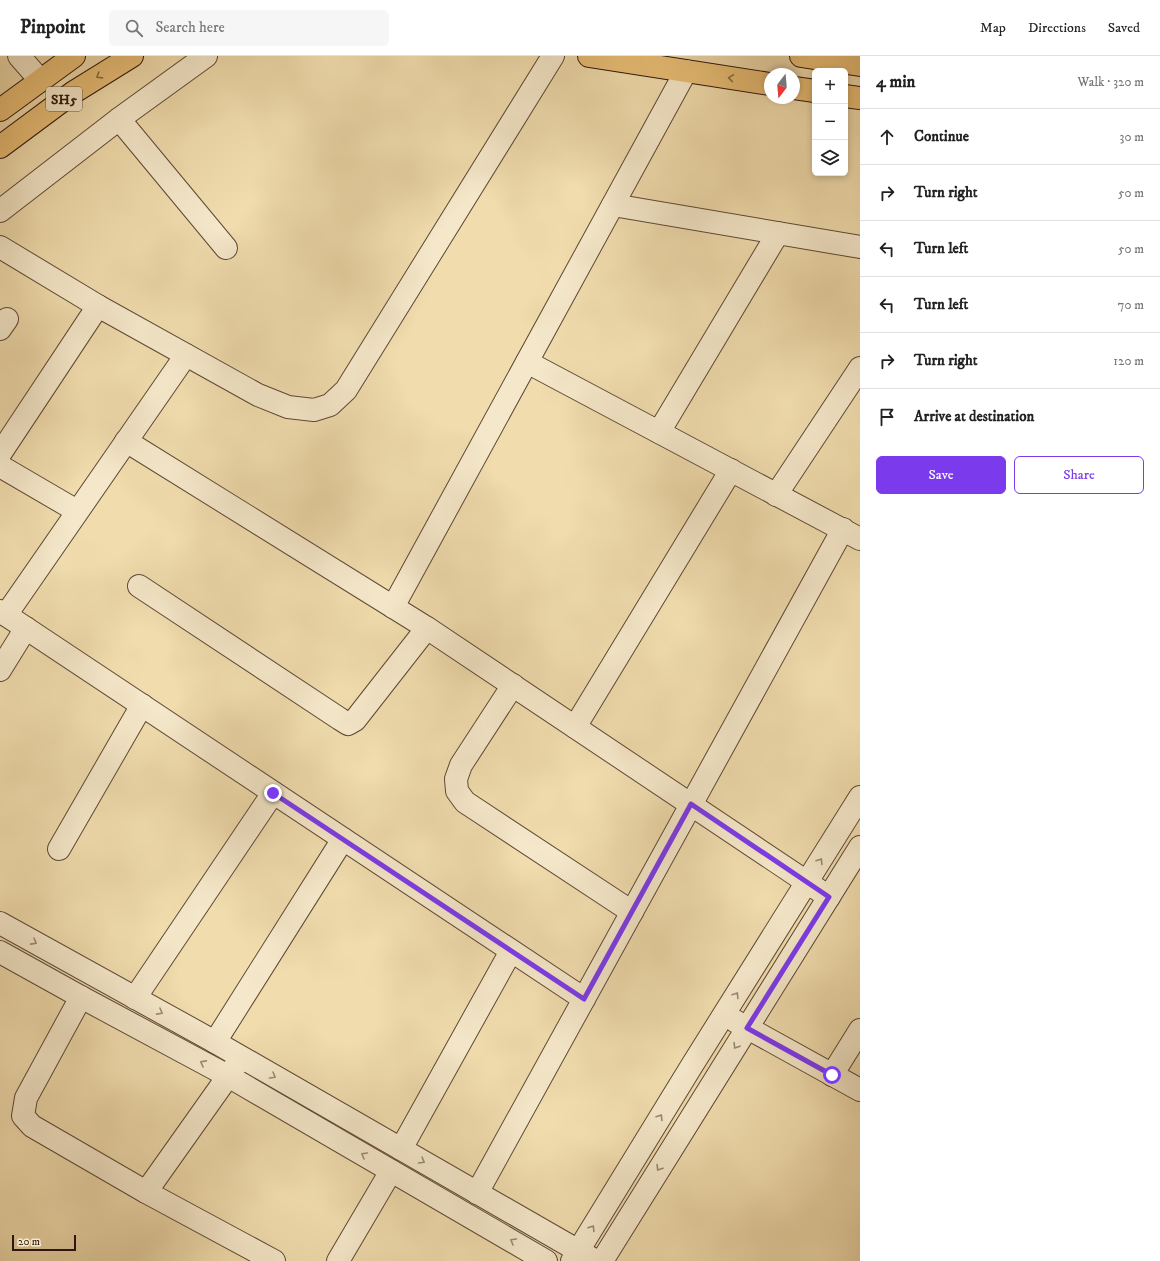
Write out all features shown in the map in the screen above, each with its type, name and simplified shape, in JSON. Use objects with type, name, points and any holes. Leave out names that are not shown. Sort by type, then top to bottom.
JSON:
[{"type":"main road","name":"SH5","points":[[0,110],[74,56]]},
{"type":"main road","name":"SH5","points":[[0,147],[74,92],[132,56]]},
{"type":"main road","points":[[589,56],[764,83]]},
{"type":"main road","points":[[801,56],[860,65]]},
{"type":"main road","points":[[800,89],[812,91]]},
{"type":"main road","points":[[848,96],[860,98]]},
{"type":"street","points":[[19,56],[40,80]]},
{"type":"street","points":[[0,211],[119,119],[206,56]]},
{"type":"street","points":[[0,247],[98,306],[258,395],[288,407],[314,410],[330,405],[346,390],[553,56]]},
{"type":"street","points":[[393,607],[686,71]]},
{"type":"street","points":[[119,119],[226,248]]},
{"type":"street","points":[[613,205],[860,247]]},
{"type":"street","points":[[659,432],[778,233]]},
{"type":"street","points":[[0,454],[98,306]]},
{"type":"street","points":[[186,355],[78,511],[3,613],[584,999]]},
{"type":"street","points":[[477,1193],[691,804],[851,534],[527,362]]},
{"type":"street","points":[[776,494],[860,368]]},
{"type":"street","points":[[126,441],[427,628],[829,897]]},
{"type":"street","points":[[0,466],[78,511]]},
{"type":"street","points":[[575,727],[731,470]]},
{"type":"street","points":[[139,586],[348,724],[355,720],[427,628]]},
{"type":"street","points":[[0,670],[26,628]]},
{"type":"street","points":[[513,685],[461,765],[456,778],[457,791],[465,802],[632,912]]},
{"type":"street","points":[[59,849],[142,705]]},
{"type":"street","points":[[135,998],[273,793]]},
{"type":"street","points":[[0,923],[215,1042],[401,1149],[477,1193],[582,1258],[724,1014],[860,797]]},
{"type":"street","points":[[215,1042],[343,839]]},
{"type":"street","points":[[602,1261],[860,847]]},
{"type":"street","points":[[401,1149],[511,951]]},
{"type":"street","points":[[0,952],[228,1076],[546,1261]]},
{"type":"street","points":[[81,997],[26,1098],[23,1116],[32,1126],[146,1192],[274,1261]]},
{"type":"street","points":[[724,1014],[860,1090]]},
{"type":"street","points":[[832,1075],[860,1030]]},
{"type":"street","points":[[146,1192],[241,1057]]},
{"type":"street","points":[[338,1261],[391,1171]]},
{"type":"route","points":[[273,793],[584,999],[691,804],[829,897],[747,1028],[832,1075]]}]
